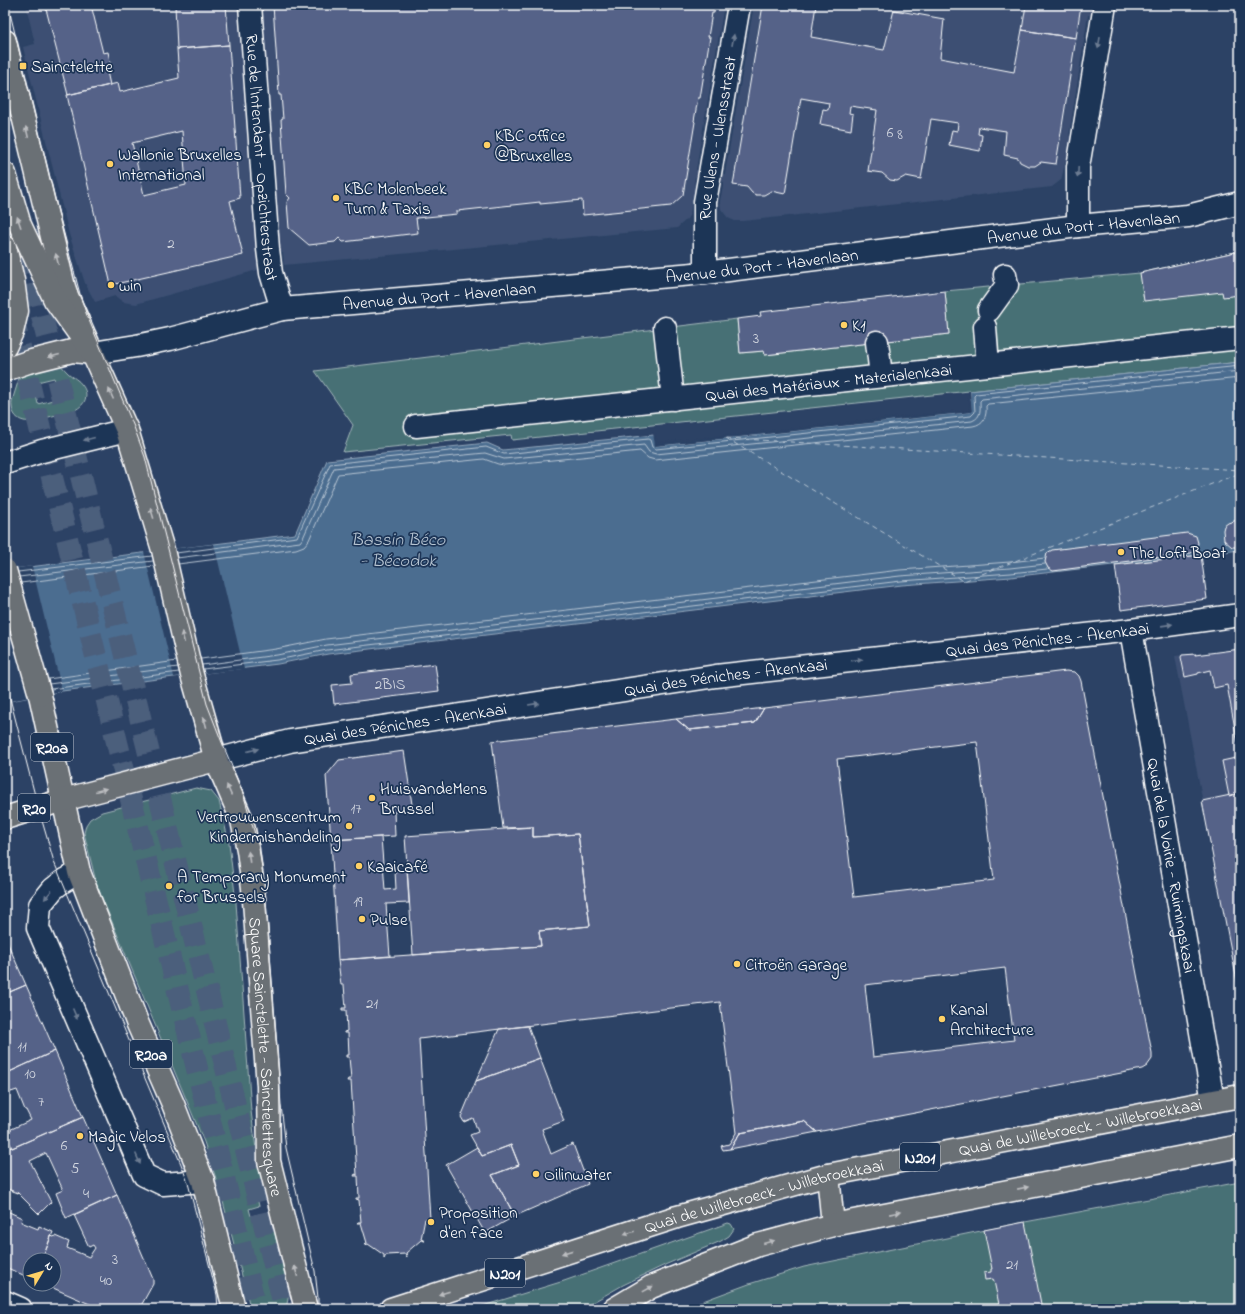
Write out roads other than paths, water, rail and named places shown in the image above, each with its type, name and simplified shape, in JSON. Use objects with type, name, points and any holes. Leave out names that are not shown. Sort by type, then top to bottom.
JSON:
[{"type":"main road","points":[[5,41],[67,296],[93,353]]},
{"type":"main road","points":[[5,174],[20,225],[55,300],[93,353]]},
{"type":"main road","points":[[5,247],[14,280],[18,311],[12,332],[5,347]]},
{"type":"main road","points":[[5,370],[28,362],[72,351],[93,353]]},
{"type":"main road","name":"Square Sainctelette - Sainctelettesquare","points":[[93,353],[127,430],[163,550],[192,675],[216,760],[242,820],[253,888],[267,1078],[269,1161],[306,1309]]},
{"type":"main road","name":"R20a","points":[[5,570],[40,696],[80,872],[137,1022],[173,1104],[203,1181],[234,1309]]},
{"type":"main road","points":[[63,800],[216,760]]},
{"type":"main road","name":"R20","points":[[5,818],[63,800]]},
{"type":"main road","name":"Quai de Willebroeck - Willebroekkaai","points":[[390,1309],[677,1217],[828,1175],[1240,1096]]},
{"type":"main road","points":[[614,1309],[651,1287],[758,1245],[833,1225],[1240,1146]]},
{"type":"main road","points":[[828,1175],[833,1225]]},
{"type":"street","name":"Rue de l'Intendant - Opzichterstraat","points":[[250,5],[268,249],[271,273],[282,309]]},
{"type":"street","name":"Rue Ulens - Ulensstraat","points":[[705,273],[705,202],[739,5]]},
{"type":"street","points":[[1078,226],[1078,167],[1105,5]]},
{"type":"street","name":"Avenue du Port - Havenlaan","points":[[93,353],[170,339],[282,309],[705,273],[1078,226],[1188,216],[1240,203]]},
{"type":"street","points":[[988,365],[987,318],[1007,285],[1005,275]]},
{"type":"street","points":[[665,328],[673,399]]},
{"type":"street","name":"Quai des Matériaux - Materialenkaai","points":[[416,426],[1240,338]]},
{"type":"street","points":[[878,342],[881,376]]},
{"type":"street","points":[[5,463],[42,451],[127,430]]},
{"type":"street","name":"Quai des Péniches - Akenkaai","points":[[216,760],[290,742],[716,676],[1131,630],[1240,615]]},
{"type":"street","name":"Quai de la Voirie - Ruimingskaai","points":[[1131,630],[1212,1101]]},
{"type":"street","points":[[80,872],[53,889],[40,905],[38,928],[144,1174],[163,1184],[203,1181]]},
{"type":"street","points":[[5,1302],[21,1309]]},
{"type":"water","name":"Bassin Béco - Bécodok","points":[[1240,362],[1240,550],[1011,577],[902,585],[328,654],[278,664],[62,691],[5,702],[5,570],[295,534],[327,460],[487,443],[503,450],[654,435],[656,446],[971,412],[970,391]]},
{"type":"tunnel","points":[[26,251],[285,1309]]},
{"type":"tunnel","points":[[12,314],[256,1309]]},
{"type":"tram line","points":[[8,5],[57,207],[80,294],[86,313],[145,457],[207,704],[243,793],[259,848],[265,887],[281,1105],[286,1148],[315,1271],[318,1309]]},
{"type":"tram line","points":[[5,679],[38,807],[54,862],[188,1183],[217,1295],[218,1309]]},
{"type":"place","name":"Sainctelette","points":[[23,66]]},
{"type":"place","name":"KBC office @Bruxelles","points":[[487,145]]},
{"type":"place","name":"Wallonie Bruxelles International","points":[[110,164]]},
{"type":"place","name":"KBC Molenbeek Turn & Taxis","points":[[336,198]]},
{"type":"place","name":"win","points":[[111,285]]},
{"type":"place","name":"K1","points":[[844,325]]},
{"type":"place","name":"The Loft Boat","points":[[1121,552]]},
{"type":"place","name":"HuisvandeMens Brussel","points":[[372,798]]},
{"type":"place","name":"Vertrouwenscentrum Kindermishandeling","points":[[349,826]]},
{"type":"place","name":"Kaaicafé","points":[[359,866]]},
{"type":"place","name":"A Temporary Monument for Brussels","points":[[169,886]]},
{"type":"place","name":"Pulse","points":[[362,919]]},
{"type":"place","name":"Citroën Garage","points":[[737,964]]},
{"type":"place","name":"Kanal Architecture","points":[[942,1019]]},
{"type":"place","name":"Magic Velos","points":[[80,1136]]},
{"type":"place","name":"Oilinwater","points":[[536,1174]]},
{"type":"place","name":"Proposition d'en face","points":[[431,1222]]}]
